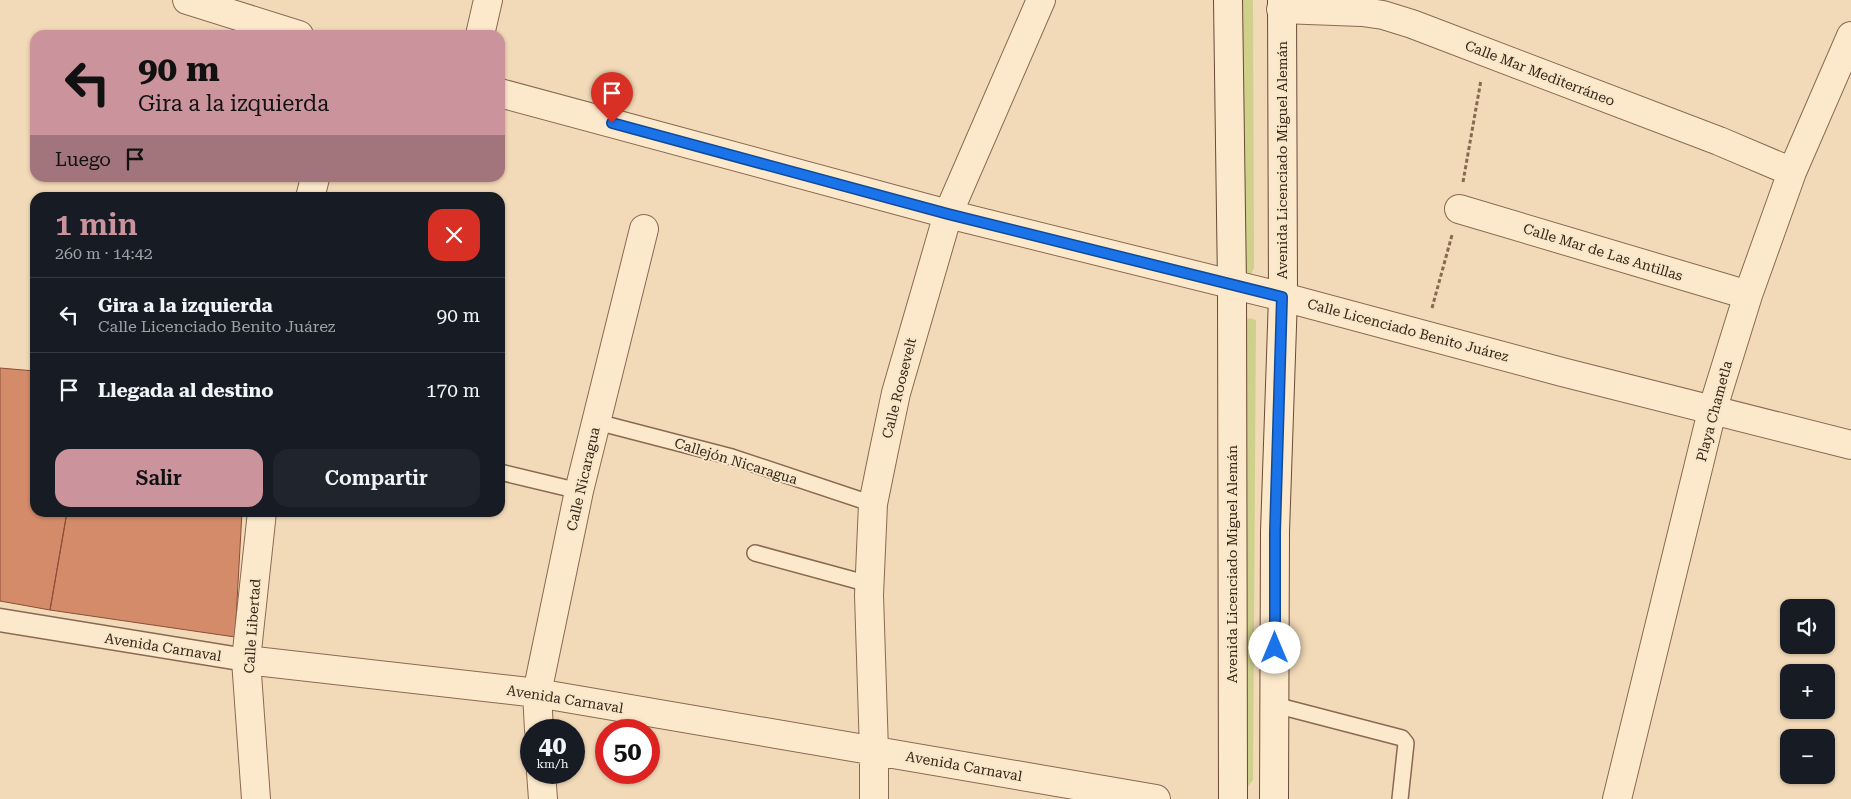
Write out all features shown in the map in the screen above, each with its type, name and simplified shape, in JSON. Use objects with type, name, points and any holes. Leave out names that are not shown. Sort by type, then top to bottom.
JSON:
[{"type":"street","points":[[187,0],[283,30]]},
{"type":"street","points":[[481,30],[488,0]]},
{"type":"street","name":"Calle Roosevelt","points":[[874,799],[869,584],[873,504],[896,393],[948,214],[1041,0]]},
{"type":"street","name":"Avenida Licenciado Miguel Alemán","points":[[1228,0],[1232,284],[1233,799]]},
{"type":"street","name":"Avenida Licenciado Miguel Alemán","points":[[1274,799],[1275,532],[1282,297],[1282,5]]},
{"type":"street","name":"Calle Mar Mediterráneo","points":[[1282,5],[1383,15],[1412,24],[1719,141],[1792,172]]},
{"type":"street","name":"Playa Chametla","points":[[1616,799],[1712,411],[1748,295],[1792,172],[1851,36]]},
{"type":"street","name":"Calle Licenciado Benito Juárez","points":[[505,94],[948,214],[1232,284],[1851,446]]},
{"type":"street","name":"Calle Mar de Las Antillas","points":[[1459,209],[1748,295]]},
{"type":"street","name":"Calle Nicaragua","points":[[538,719],[537,693],[579,491],[644,230]]},
{"type":"street","name":"Calle Libertad","points":[[256,799],[246,660],[261,517]]},
{"type":"street","name":"Avenida Carnaval","points":[[0,620],[246,660],[537,693],[1156,799]]},
{"type":"street","points":[[542,784],[543,799]]},
{"type":"lane","name":"Callejón Nicaragua","points":[[597,422],[732,457],[873,504]]},
{"type":"lane","points":[[505,473],[579,491]]},
{"type":"lane","points":[[754,553],[869,584]]},
{"type":"lane","points":[[1275,705],[1402,738],[1406,744],[1400,799]]},
{"type":"green space","points":[[1242,0],[1253,0],[1254,268],[1251,274],[1243,270]]},
{"type":"green space","points":[[1250,318],[1256,320],[1253,780],[1246,789],[1244,321]]},
{"type":"building","points":[[0,368],[30,371],[30,517],[66,517],[50,610],[0,601]]},
{"type":"building","points":[[66,517],[242,517],[235,637],[50,610]]},
{"type":"route","points":[[612,123],[948,214],[1282,297],[1275,532],[1275,648]]}]
